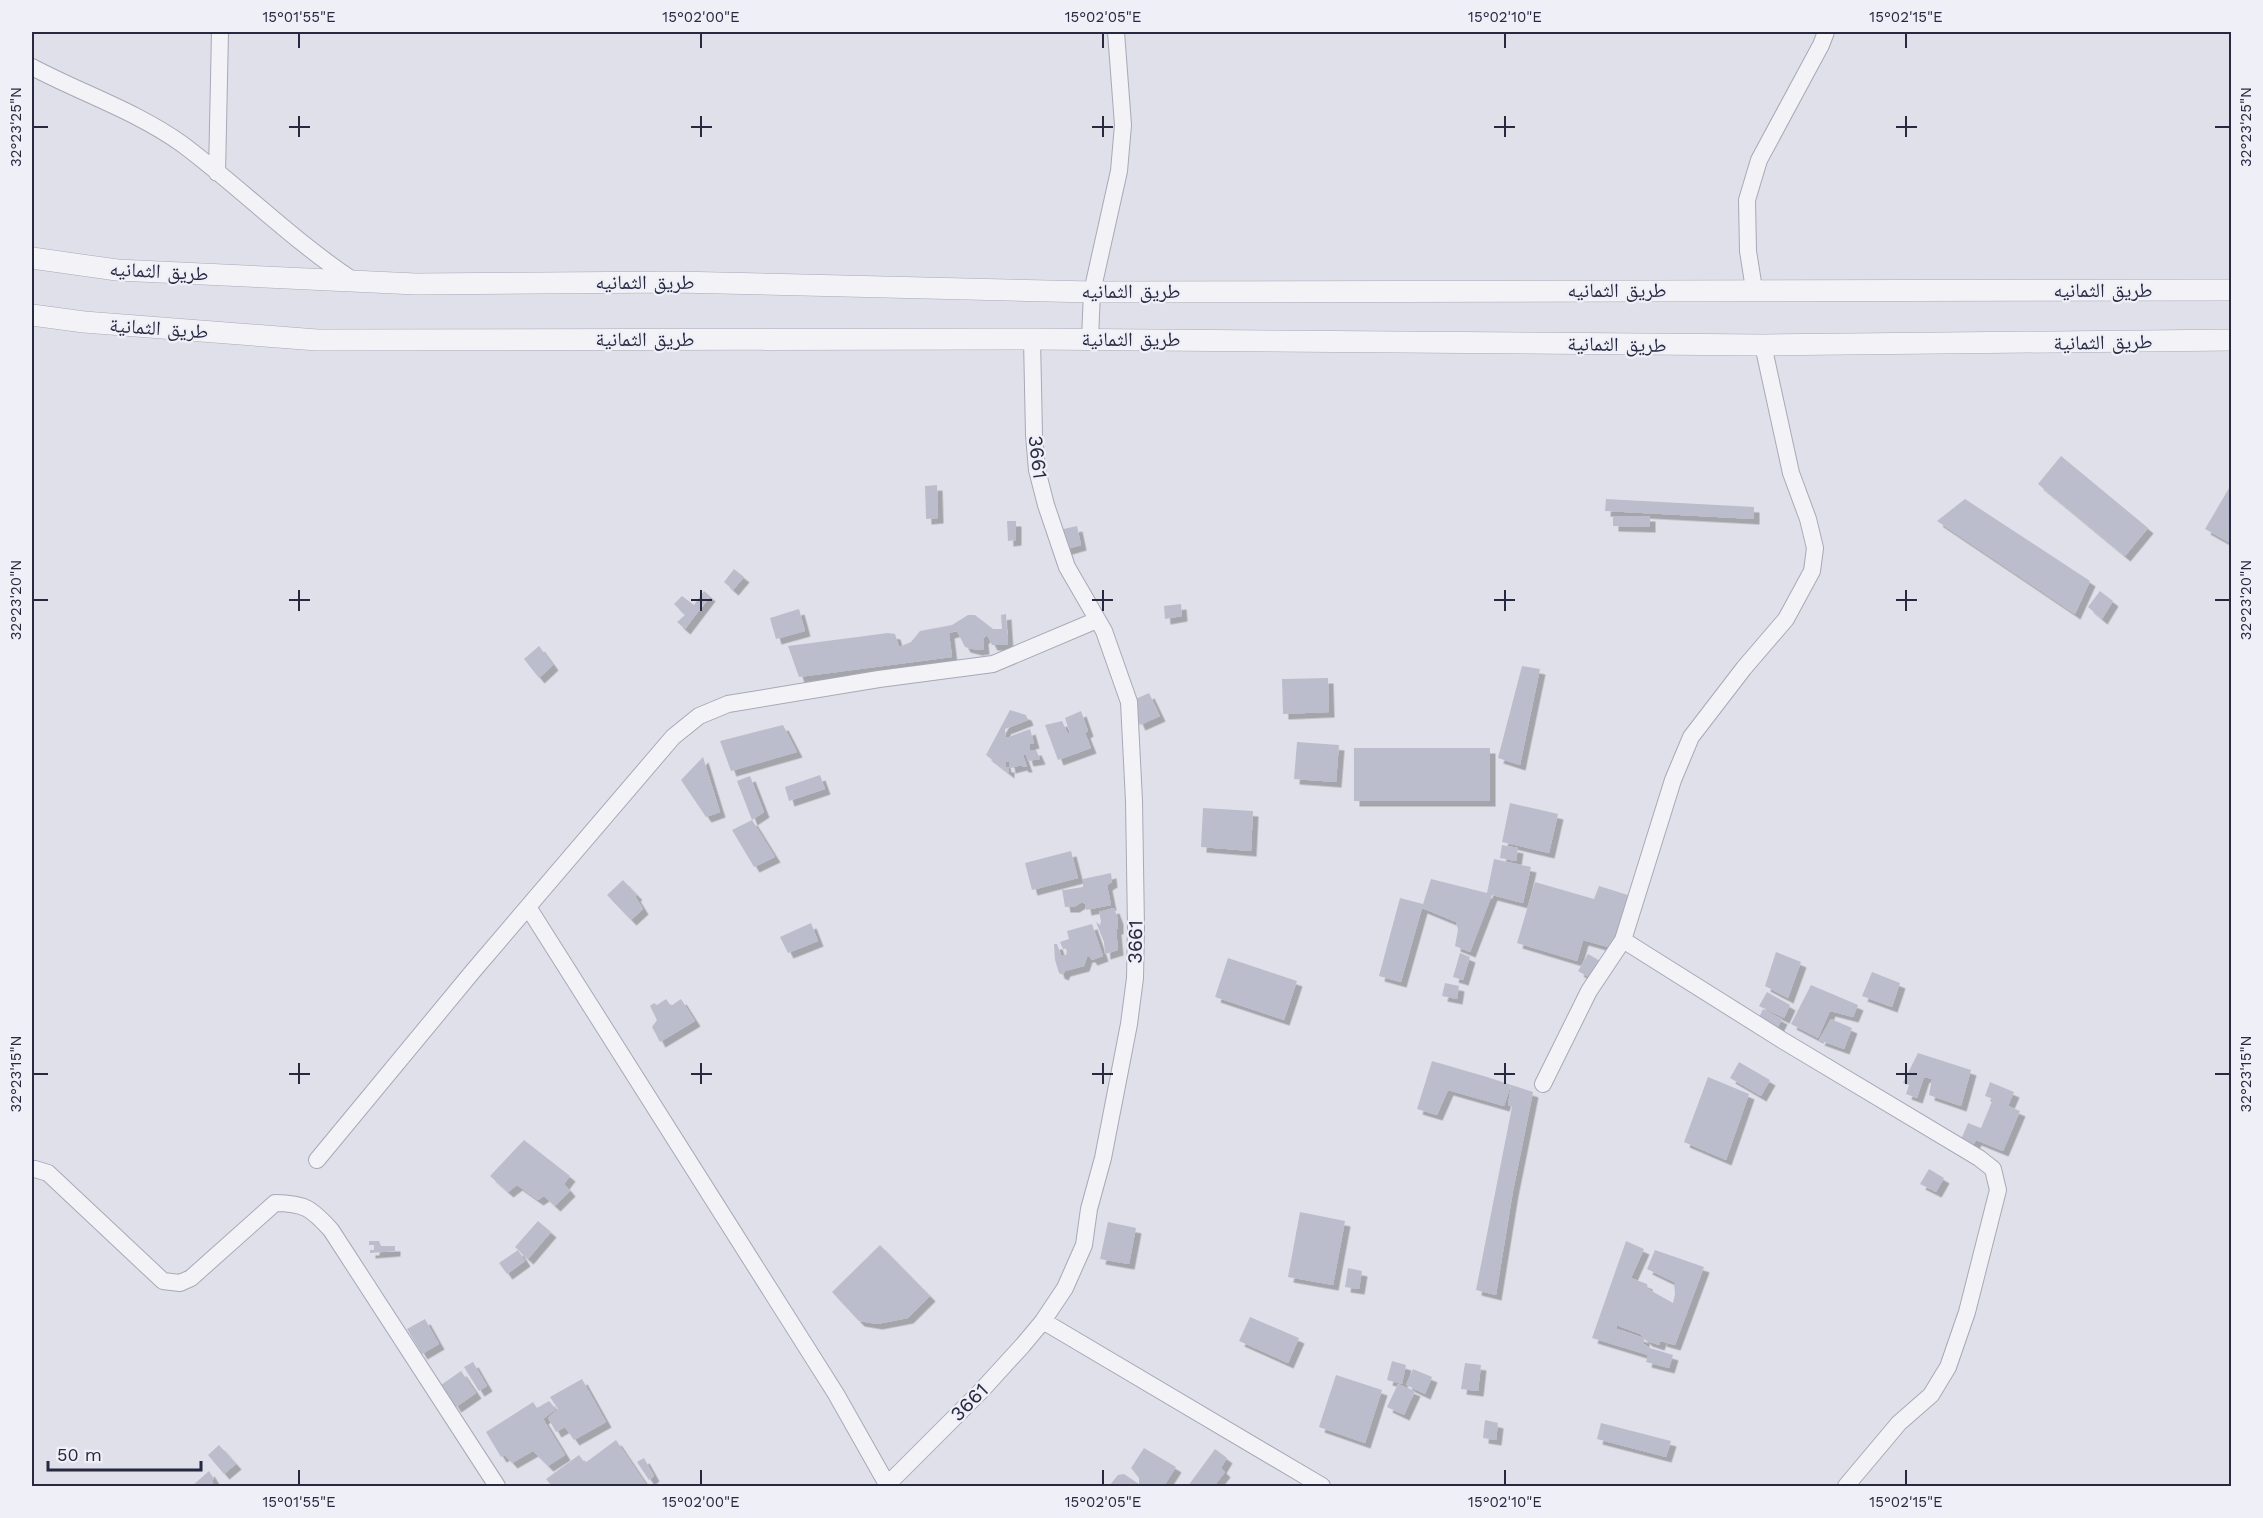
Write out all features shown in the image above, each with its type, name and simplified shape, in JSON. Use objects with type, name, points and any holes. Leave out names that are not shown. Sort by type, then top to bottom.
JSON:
[{"type":"street","points":[[217,172],[220,32]]},
{"type":"street","points":[[1090,339],[1092,291],[1119,171],[1122,137],[1116,32]]},
{"type":"street","points":[[1754,289],[1748,251],[1747,201],[1759,160],[1826,32]]},
{"type":"street","points":[[32,67],[136,115],[181,144],[319,258],[354,281]]},
{"type":"street","name":"طريق الثمانيه","points":[[32,258],[117,270],[416,284],[676,282],[1092,291],[2232,290]]},
{"type":"street","name":"طريق الثمانية","points":[[32,315],[84,322],[317,340],[1090,339],[1763,345],[2232,340]]},
{"type":"street","name":"3661","points":[[887,1486],[981,1391],[1043,1321],[1065,1288],[1084,1245],[1089,1209],[1103,1158],[1125,1046],[1135,978],[1134,801],[1129,702],[1104,631],[1067,567],[1049,515],[1037,470],[1032,339]]},
{"type":"street","points":[[1543,1084],[1589,991],[1623,940],[1673,780],[1691,737],[1744,668],[1786,619],[1812,571],[1815,548],[1808,519],[1791,472],[1763,345]]},
{"type":"street","points":[[317,1160],[673,737],[699,716],[728,704],[879,679],[993,664],[1097,620]]},
{"type":"street","points":[[528,907],[836,1394],[887,1486]]},
{"type":"street","points":[[1623,940],[1782,1040],[1979,1158],[1993,1169],[1998,1190],[1967,1312],[1948,1367],[1930,1395],[1899,1423],[1846,1486]]},
{"type":"street","points":[[32,1170],[48,1173],[163,1281],[180,1283],[191,1278],[275,1203],[291,1203],[313,1210],[331,1230],[497,1486]]},
{"type":"street","points":[[1043,1321],[1322,1486]]},
{"type":"building","points":[[2061,456],[2148,528],[2125,556],[2038,484]]},
{"type":"building","points":[[2232,483],[2232,544],[2205,529]]},
{"type":"building","points":[[937,485],[938,518],[926,519],[925,486]]},
{"type":"building","points":[[1606,499],[1754,507],[1754,519],[1605,511]]},
{"type":"building","points":[[1965,499],[2090,581],[2075,614],[1937,521]]},
{"type":"building","points":[[1613,516],[1650,516],[1650,527],[1613,526]]},
{"type":"building","points":[[1007,521],[1016,521],[1016,540],[1008,541]]},
{"type":"building","points":[[1077,526],[1081,545],[1064,550],[1059,530]]},
{"type":"building","points":[[734,569],[744,577],[733,590],[724,582]]},
{"type":"building","points":[[704,591],[710,596],[685,629],[677,622],[685,615],[674,604],[682,596],[694,605]]},
{"type":"building","points":[[2100,591],[2113,601],[2102,619],[2088,607]]},
{"type":"building","points":[[1181,604],[1182,616],[1165,619],[1164,606]]},
{"type":"building","points":[[799,609],[805,631],[776,639],[770,618]]},
{"type":"building","points":[[1006,614],[1008,645],[992,645],[987,635],[983,639],[984,649],[965,647],[957,631],[949,633],[952,657],[799,677],[788,646],[888,633],[895,634],[899,647],[911,642],[920,631],[952,625],[968,615],[975,615],[993,629],[1002,629],[1001,615]]},
{"type":"building","points":[[539,646],[553,665],[539,678],[524,659]]},
{"type":"building","points":[[1522,666],[1540,669],[1520,765],[1498,758]]},
{"type":"building","points":[[1328,678],[1329,712],[1283,714],[1282,679]]},
{"type":"building","points":[[1149,693],[1160,716],[1140,725],[1129,702]]},
{"type":"building","points":[[1010,710],[1026,715],[1028,720],[1005,729],[1006,738],[1030,729],[1034,743],[1030,744],[1029,749],[1030,751],[1036,750],[1040,759],[1028,761],[1026,755],[1023,755],[1027,767],[1022,765],[1010,768],[1009,762],[1005,762],[1006,767],[1009,767],[1009,773],[986,755]]},
{"type":"building","points":[[1081,711],[1088,731],[1085,733],[1091,748],[1058,760],[1045,725],[1062,721],[1068,734],[1070,733],[1065,718]]},
{"type":"building","points":[[783,725],[797,752],[731,771],[720,741]]},
{"type":"building","points":[[1297,742],[1339,745],[1336,782],[1294,779]]},
{"type":"building","points":[[1354,748],[1490,748],[1490,801],[1354,801]]},
{"type":"building","points":[[703,757],[720,812],[706,817],[681,780]]},
{"type":"building","points":[[820,775],[825,789],[789,801],[785,787]]},
{"type":"building","points":[[750,776],[764,812],[752,820],[737,781]]},
{"type":"building","points":[[1510,803],[1558,814],[1549,853],[1502,842]]},
{"type":"building","points":[[1203,808],[1253,811],[1251,851],[1201,847]]},
{"type":"building","points":[[752,820],[775,857],[754,867],[732,830]]},
{"type":"building","points":[[1502,845],[1518,848],[1516,861],[1500,858]]},
{"type":"building","points":[[1071,851],[1078,878],[1032,890],[1025,863]]},
{"type":"building","points":[[1494,859],[1531,867],[1523,903],[1492,895],[1470,952],[1455,946],[1458,930],[1456,922],[1422,908],[1401,982],[1379,976],[1400,898],[1423,904],[1431,879],[1487,893]]},
{"type":"building","points":[[1111,873],[1112,882],[1107,885],[1111,905],[1086,910],[1082,902],[1074,907],[1065,907],[1062,889],[1083,887],[1083,879]]},
{"type":"building","points":[[623,880],[637,895],[635,896],[643,909],[631,920],[607,895]]},
{"type":"building","points":[[1535,882],[1594,899],[1599,886],[1628,895],[1615,949],[1583,940],[1577,961],[1517,943]]},
{"type":"building","points":[[1114,908],[1118,919],[1118,929],[1116,929],[1118,950],[1105,954],[1104,942],[1096,922],[1100,925],[1099,912]]},
{"type":"building","points":[[811,923],[818,941],[788,953],[780,937]]},
{"type":"building","points":[[1092,924],[1103,956],[1092,960],[1087,957],[1084,966],[1065,971],[1063,975],[1059,973],[1054,944],[1057,944],[1061,955],[1066,955],[1068,948],[1063,949],[1060,942],[1069,939],[1067,931]]},
{"type":"building","points":[[1776,952],[1801,962],[1788,998],[1765,986]]},
{"type":"building","points":[[1460,953],[1470,957],[1463,980],[1453,977]]},
{"type":"building","points":[[1588,954],[1602,962],[1592,979],[1578,971]]},
{"type":"building","points":[[1228,958],[1297,981],[1284,1020],[1215,997]]},
{"type":"building","points":[[1872,972],[1900,983],[1892,1007],[1862,996]]},
{"type":"building","points":[[1445,983],[1459,986],[1457,999],[1442,996]]},
{"type":"building","points":[[1811,985],[1858,1005],[1853,1017],[1830,1011],[1818,1038],[1791,1024]]},
{"type":"building","points":[[1767,992],[1790,1005],[1784,1018],[1759,1006]]},
{"type":"building","points":[[666,999],[671,1006],[681,999],[695,1021],[660,1042],[652,1027],[657,1020],[650,1006],[654,1003],[657,1005]]},
{"type":"building","points":[[1763,1009],[1782,1019],[1773,1037],[1754,1028]]},
{"type":"building","points":[[1831,1019],[1852,1028],[1844,1049],[1819,1040]]},
{"type":"building","points":[[1918,1053],[1971,1070],[1961,1106],[1929,1095],[1932,1079],[1924,1077],[1917,1098],[1906,1094],[1909,1085],[1903,1083]]},
{"type":"building","points":[[1432,1061],[1487,1077],[1533,1092],[1513,1191],[1496,1295],[1476,1290],[1512,1107],[1508,1105],[1511,1085],[1504,1106],[1448,1090],[1437,1115],[1417,1109]]},
{"type":"building","points":[[1739,1062],[1770,1080],[1761,1096],[1730,1078]]},
{"type":"building","points":[[1708,1077],[1749,1094],[1726,1160],[1684,1142]]},
{"type":"building","points":[[1990,1082],[2014,1092],[2008,1106],[2020,1111],[2003,1151],[1976,1140],[1972,1148],[1960,1142],[1968,1123],[1981,1128],[1993,1099],[1985,1096]]},
{"type":"building","points":[[524,1140],[570,1176],[564,1184],[570,1191],[555,1206],[544,1196],[538,1200],[517,1185],[508,1192],[490,1176]]},
{"type":"building","points":[[1929,1169],[1944,1178],[1936,1192],[1920,1184]]},
{"type":"building","points":[[1300,1212],[1345,1221],[1333,1285],[1288,1277]]},
{"type":"building","points":[[538,1221],[551,1232],[528,1259],[515,1247]]},
{"type":"building","points":[[1108,1222],[1136,1228],[1129,1264],[1100,1259]]},
{"type":"building","points":[[369,1241],[379,1241],[381,1246],[395,1246],[395,1251],[370,1253],[370,1250],[374,1250],[374,1245],[369,1245]]},
{"type":"building","points":[[1626,1241],[1644,1249],[1631,1278],[1647,1284],[1648,1289],[1673,1303],[1674,1282],[1647,1269],[1655,1250],[1704,1267],[1675,1345],[1661,1341],[1666,1325],[1659,1345],[1644,1338],[1644,1344],[1650,1348],[1673,1355],[1669,1368],[1646,1362],[1648,1355],[1592,1338]],"holes":[[[1616,1325],[1640,1334],[1644,1338],[1617,1329]]]},
{"type":"building","points":[[880,1245],[930,1296],[908,1318],[877,1324],[859,1321],[832,1292]]},
{"type":"building","points":[[518,1250],[525,1261],[507,1274],[499,1263]]},
{"type":"building","points":[[1348,1268],[1362,1271],[1359,1289],[1345,1287]]},
{"type":"building","points":[[1250,1317],[1299,1338],[1288,1363],[1239,1341]]},
{"type":"building","points":[[425,1319],[439,1344],[422,1354],[407,1329]]},
{"type":"building","points":[[1392,1361],[1406,1365],[1402,1384],[1387,1380]]},
{"type":"building","points":[[473,1362],[487,1386],[479,1391],[464,1367]]},
{"type":"building","points":[[1465,1363],[1481,1365],[1478,1391],[1461,1389]]},
{"type":"building","points":[[1413,1369],[1432,1377],[1425,1394],[1406,1385]]},
{"type":"building","points":[[461,1371],[476,1393],[456,1407],[441,1385]]},
{"type":"building","points":[[1336,1375],[1382,1390],[1365,1443],[1319,1427]]},
{"type":"building","points":[[582,1379],[606,1422],[574,1440],[565,1427],[556,1432],[548,1418],[558,1409],[550,1397]]},
{"type":"building","points":[[1398,1384],[1415,1391],[1404,1415],[1387,1407]]},
{"type":"building","points":[[549,1401],[556,1409],[543,1419],[565,1455],[548,1466],[533,1451],[512,1463],[505,1455],[501,1457],[486,1432],[533,1402],[537,1408]]},
{"type":"building","points":[[1485,1420],[1498,1423],[1496,1440],[1483,1438]]},
{"type":"building","points":[[1601,1423],[1671,1441],[1666,1457],[1597,1439]]},
{"type":"building","points":[[616,1440],[647,1486],[603,1486],[591,1470],[602,1486],[552,1486],[546,1479],[579,1455],[585,1463]]},
{"type":"building","points":[[219,1445],[236,1464],[224,1474],[208,1455]]},
{"type":"building","points":[[1144,1448],[1176,1467],[1164,1486],[1109,1486],[1118,1475],[1124,1474],[1139,1484],[1139,1478],[1131,1468]]},
{"type":"building","points":[[1215,1449],[1227,1458],[1221,1468],[1225,1472],[1214,1486],[1188,1486]]},
{"type":"building","points":[[644,1458],[654,1476],[649,1480],[637,1462]]},
{"type":"building","points":[[209,1471],[214,1479],[212,1481],[214,1486],[192,1486]]}]
